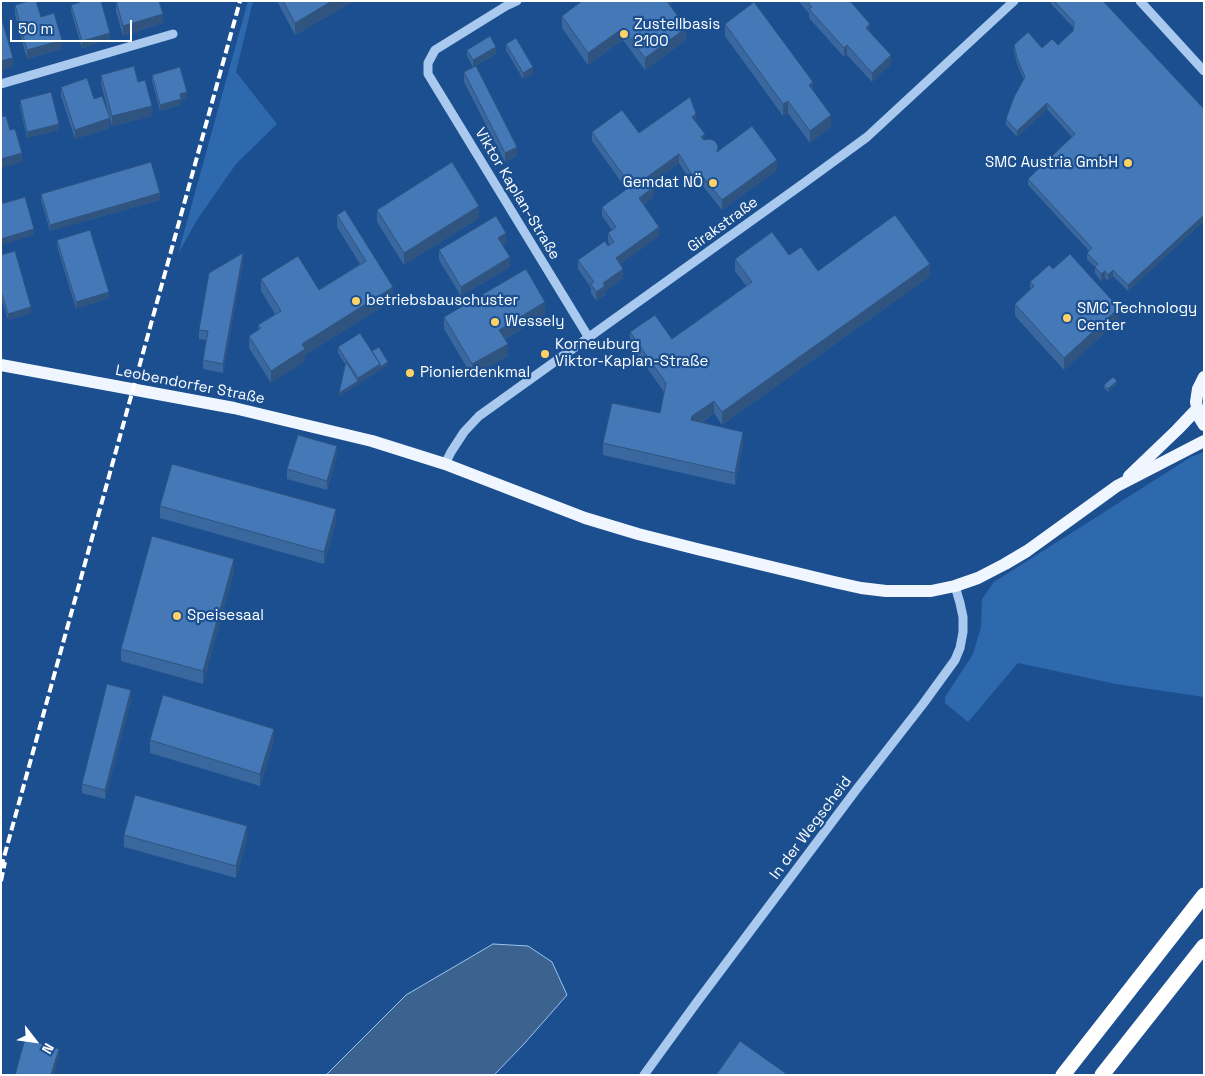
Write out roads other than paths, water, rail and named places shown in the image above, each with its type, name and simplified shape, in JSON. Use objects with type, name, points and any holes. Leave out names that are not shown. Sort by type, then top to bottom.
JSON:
[{"type":"highway","points":[[1063,1075],[1204,895]]},
{"type":"highway","points":[[1102,1075],[1204,946]]},
{"type":"main road","name":"Leobendorfer Straße","points":[[1,366],[234,408],[372,441],[445,464],[585,518],[638,534],[862,588],[886,591],[931,591],[955,586],[978,578],[1027,551],[1117,486]]},
{"type":"main road","points":[[1204,377],[1200,382],[1196,395],[1199,417],[1204,424]]},
{"type":"main road","points":[[1117,486],[1197,409]]},
{"type":"main road","points":[[1117,486],[1204,441]]},
{"type":"street","name":"Viktor Kaplan-Straße","points":[[517,1],[435,50],[428,63],[428,74],[589,338]]},
{"type":"street","name":"Girakstraße","points":[[445,464],[464,432],[479,416],[867,137],[1014,1]]},
{"type":"street","points":[[1140,1],[1204,71]]},
{"type":"street","points":[[1,84],[173,34]]},
{"type":"street","name":"In der Wegscheid","points":[[644,1075],[955,660],[960,648],[963,632],[963,617],[955,586]]},
{"type":"railway","points":[[1,868],[240,1]]},
{"type":"railway","points":[[1,881],[5,862]]},
{"type":"place","name":"Zustellbasis 2100","points":[[624,34]]},
{"type":"place","name":"SMC Austria GmbH","points":[[1128,163]]},
{"type":"place","name":"Gemdat NÖ","points":[[713,183]]},
{"type":"place","name":"betriebsbauschuster","points":[[356,301]]},
{"type":"place","name":"SMC Technology Center","points":[[1067,318]]},
{"type":"place","name":"Wessely","points":[[495,322]]},
{"type":"place","name":"Korneuburg Viktor-Kaplan-Straße","points":[[545,354]]},
{"type":"place","name":"Pionierdenkmal","points":[[410,373]]},
{"type":"place","name":"Speisesaal","points":[[177,616]]}]
